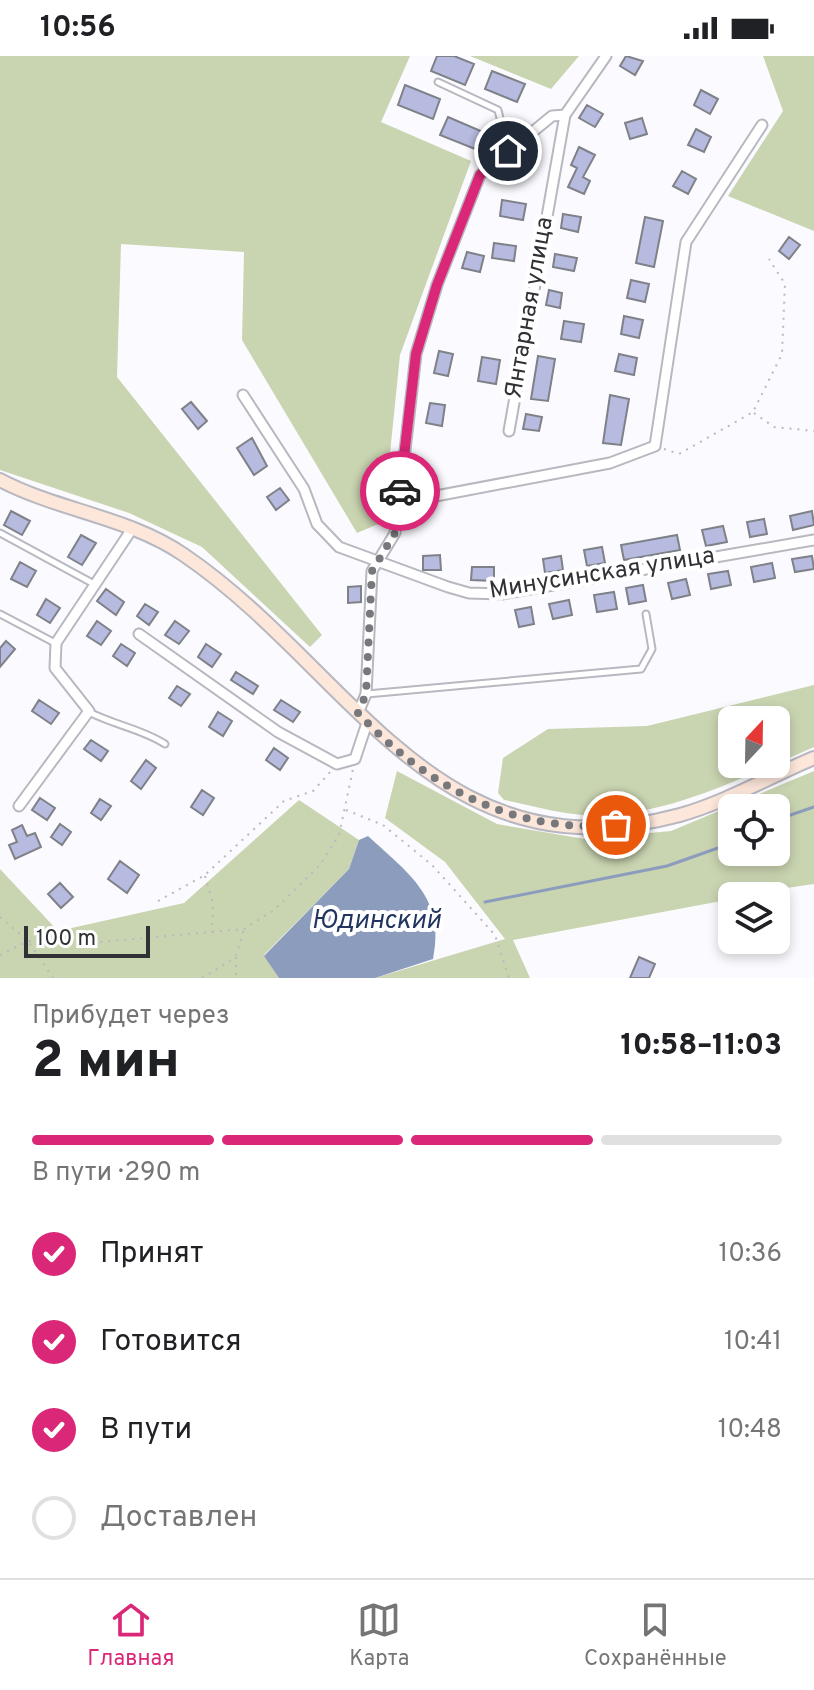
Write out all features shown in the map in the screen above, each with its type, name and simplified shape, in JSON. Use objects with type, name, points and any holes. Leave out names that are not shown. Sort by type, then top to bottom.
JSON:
[{"type":"main road","points":[[0,480],[19,490],[166,543],[226,587],[423,771],[505,814],[552,825],[592,827],[682,814],[814,758]]},
{"type":"street","name":"Янтарная улица","points":[[509,431],[565,115],[606,56]]},
{"type":"street","points":[[139,634],[278,732],[337,764],[355,759],[366,694],[372,571],[395,533],[416,354],[437,285],[480,175],[552,116],[565,115]]},
{"type":"street","points":[[399,503],[610,463],[655,446],[686,242],[762,125]]},
{"type":"street","name":"Минусинская улица","points":[[243,395],[304,489],[317,524],[339,547],[469,593],[502,594],[814,540]]},
{"type":"street","points":[[19,806],[89,711],[55,668],[56,643],[132,529]]},
{"type":"lane","points":[[438,82],[498,110],[508,151]]},
{"type":"lane","points":[[0,533],[97,585]]},
{"type":"lane","points":[[0,614],[56,643]]},
{"type":"lane","points":[[366,694],[641,669],[652,649],[646,614]]},
{"type":"lane","points":[[89,711],[118,727],[148,733],[165,744]]},
{"type":"path","points":[[655,446],[679,454],[753,412],[782,354],[785,284],[769,259]]},
{"type":"path","points":[[753,412],[774,427],[814,431]]},
{"type":"path","points":[[0,955],[28,941],[68,945],[244,929],[273,911],[320,865],[339,835],[355,759]]},
{"type":"path","points":[[158,901],[205,875],[284,801],[313,791],[337,764]]},
{"type":"path","points":[[345,810],[383,825],[432,865],[495,935],[509,978]]},
{"type":"path","points":[[205,875],[213,904],[212,932]]},
{"type":"path","points":[[0,917],[28,941],[53,978]]},
{"type":"path","points":[[236,978],[236,957],[244,929]]},
{"type":"path","points":[[202,978],[236,957]]},
{"type":"green space","points":[[0,56],[410,56],[381,122],[471,161],[400,355],[383,522],[357,533],[242,340],[244,252],[121,244],[117,377],[322,635],[310,647],[202,547],[129,513],[0,470]]},
{"type":"green space","points":[[470,56],[579,56],[551,89]]},
{"type":"green space","points":[[763,56],[814,56],[814,231],[728,196],[783,111]]},
{"type":"green space","points":[[814,685],[814,747],[790,758],[790,706],[728,706]]},
{"type":"green space","points":[[718,709],[718,778],[742,778],[674,803],[620,814],[558,812],[504,800],[498,793],[503,758],[548,729],[647,726]]},
{"type":"green space","points":[[397,771],[497,824],[585,839],[671,831],[718,811],[718,866],[790,866],[790,794],[759,794],[814,771],[814,884],[790,888],[790,882],[718,882],[718,902],[513,940],[530,978],[375,978],[505,939],[445,862],[385,818]]},
{"type":"green space","points":[[299,800],[359,840],[349,869],[264,955],[279,978],[0,978],[0,869],[58,931],[184,903]]},
{"type":"water","name":"Юдинский","points":[[368,836],[410,876],[429,903],[436,938],[433,959],[375,978],[279,978],[264,956],[349,869],[359,840]]},
{"type":"building","points":[[437,56],[454,56],[474,64],[465,85],[431,71]]},
{"type":"building","points":[[626,56],[643,61],[635,75],[620,66]]},
{"type":"building","points":[[492,71],[525,84],[517,102],[485,89]]},
{"type":"building","points":[[405,85],[440,99],[433,119],[398,105]]},
{"type":"building","points":[[701,90],[718,99],[710,114],[694,105]]},
{"type":"building","points":[[587,105],[603,114],[595,127],[579,118]]},
{"type":"building","points":[[448,117],[483,132],[475,149],[440,135]]},
{"type":"building","points":[[642,118],[647,134],[630,139],[625,123]]},
{"type":"building","points":[[696,129],[711,137],[704,152],[688,145]]},
{"type":"building","points":[[579,147],[595,155],[583,177],[590,181],[584,194],[568,187],[577,168],[571,165]]},
{"type":"building","points":[[523,150],[533,162],[510,182],[500,170]]},
{"type":"building","points":[[682,171],[696,179],[688,194],[673,186]]},
{"type":"building","points":[[502,200],[526,204],[523,220],[500,216]]},
{"type":"building","points":[[563,214],[581,217],[578,232],[561,228]]},
{"type":"building","points":[[645,217],[663,221],[654,267],[636,263]]},
{"type":"building","points":[[789,237],[800,245],[789,259],[779,251]]},
{"type":"building","points":[[494,243],[516,246],[514,261],[492,258]]},
{"type":"building","points":[[467,252],[484,256],[480,272],[462,268]]},
{"type":"building","points":[[555,254],[577,258],[574,271],[553,267]]},
{"type":"building","points":[[631,280],[649,284],[645,302],[627,298]]},
{"type":"building","points":[[549,290],[562,293],[560,308],[546,305]]},
{"type":"building","points":[[624,316],[643,320],[639,338],[621,334]]},
{"type":"building","points":[[564,321],[584,324],[581,342],[561,339]]},
{"type":"building","points":[[439,351],[453,354],[448,376],[434,373]]},
{"type":"building","points":[[619,354],[637,358],[634,375],[615,371]]},
{"type":"building","points":[[538,356],[555,359],[548,401],[531,399]]},
{"type":"building","points":[[482,357],[500,360],[496,384],[478,381]]},
{"type":"building","points":[[610,395],[629,399],[621,445],[603,443]]},
{"type":"building","points":[[191,402],[207,421],[198,429],[182,409]]},
{"type":"building","points":[[430,403],[445,405],[442,426],[426,423]]},
{"type":"building","points":[[526,414],[542,417],[539,431],[523,429]]},
{"type":"building","points":[[252,438],[267,466],[254,475],[237,448]]},
{"type":"building","points":[[280,488],[289,500],[276,510],[267,497]]},
{"type":"building","points":[[11,511],[30,521],[22,535],[4,525]]},
{"type":"building","points":[[812,511],[814,525],[793,530],[790,516]]},
{"type":"building","points":[[764,519],[767,534],[750,537],[747,522]]},
{"type":"building","points":[[723,526],[727,542],[706,546],[702,530]]},
{"type":"building","points":[[81,535],[96,543],[82,565],[68,557]]},
{"type":"building","points":[[677,535],[680,550],[624,560],[621,545]]},
{"type":"building","points":[[602,547],[605,563],[587,566],[584,550]]},
{"type":"building","points":[[440,555],[441,570],[423,570],[423,556]]},
{"type":"building","points":[[561,556],[563,570],[545,573],[543,559]]},
{"type":"building","points":[[812,556],[814,569],[795,572],[792,559]]},
{"type":"building","points":[[20,562],[36,571],[27,587],[11,579]]},
{"type":"building","points":[[772,563],[775,578],[754,582],[751,567]]},
{"type":"building","points":[[472,567],[494,567],[494,581],[471,580]]},
{"type":"building","points":[[728,571],[731,585],[711,589],[708,574]]},
{"type":"building","points":[[686,579],[690,595],[672,599],[668,583]]},
{"type":"building","points":[[643,585],[646,601],[629,604],[626,588]]},
{"type":"building","points":[[361,586],[361,602],[348,603],[348,587]]},
{"type":"building","points":[[106,589],[124,602],[116,615],[97,601]]},
{"type":"building","points":[[614,592],[617,609],[597,612],[594,595]]},
{"type":"building","points":[[46,599],[60,608],[50,623],[37,615]]},
{"type":"building","points":[[569,600],[572,615],[553,619],[549,604]]},
{"type":"building","points":[[145,604],[158,612],[149,625],[137,616]]},
{"type":"building","points":[[531,607],[534,624],[519,627],[515,610]]},
{"type":"building","points":[[97,621],[111,631],[101,645],[87,636]]},
{"type":"building","points":[[175,621],[189,631],[179,644],[165,635]]},
{"type":"building","points":[[6,641],[15,649],[0,667],[0,648]]},
{"type":"building","points":[[121,644],[135,653],[127,666],[113,656]]},
{"type":"building","points":[[206,644],[221,654],[212,667],[198,657]]},
{"type":"building","points":[[236,672],[258,686],[253,694],[231,680]]},
{"type":"building","points":[[177,686],[190,694],[181,706],[169,698]]},
{"type":"building","points":[[39,700],[59,713],[51,724],[32,711]]},
{"type":"building","points":[[281,700],[300,712],[293,722],[274,710]]},
{"type":"building","points":[[218,712],[232,721],[223,736],[209,727]]},
{"type":"building","points":[[91,740],[108,751],[101,761],[84,749]]},
{"type":"building","points":[[274,748],[288,758],[280,770],[266,760]]},
{"type":"building","points":[[146,760],[156,768],[141,789],[131,781]]},
{"type":"building","points":[[202,790],[214,798],[203,815],[191,807]]},
{"type":"building","points":[[40,798],[55,808],[47,820],[32,810]]},
{"type":"building","points":[[100,799],[111,806],[101,820],[91,813]]},
{"type":"building","points":[[60,824],[71,832],[62,845],[51,837]]},
{"type":"building","points":[[22,825],[27,836],[35,833],[41,847],[15,859],[9,845],[17,842],[12,830]]},
{"type":"building","points":[[120,861],[139,875],[127,893],[108,879]]},
{"type":"building","points":[[60,883],[73,897],[61,908],[48,894]]},
{"type":"building","points":[[639,957],[655,964],[649,978],[630,978]]},
{"type":"waterway","points":[[790,815],[814,807]]},
{"type":"waterway","points":[[485,902],[667,866],[718,848]]},
{"type":"way so far","points":[[400,491],[395,533],[372,571],[366,694],[358,713],[423,771],[505,814],[552,825],[616,825]]},
{"type":"route","points":[[400,491],[416,354],[437,285],[480,175],[508,151]]}]
